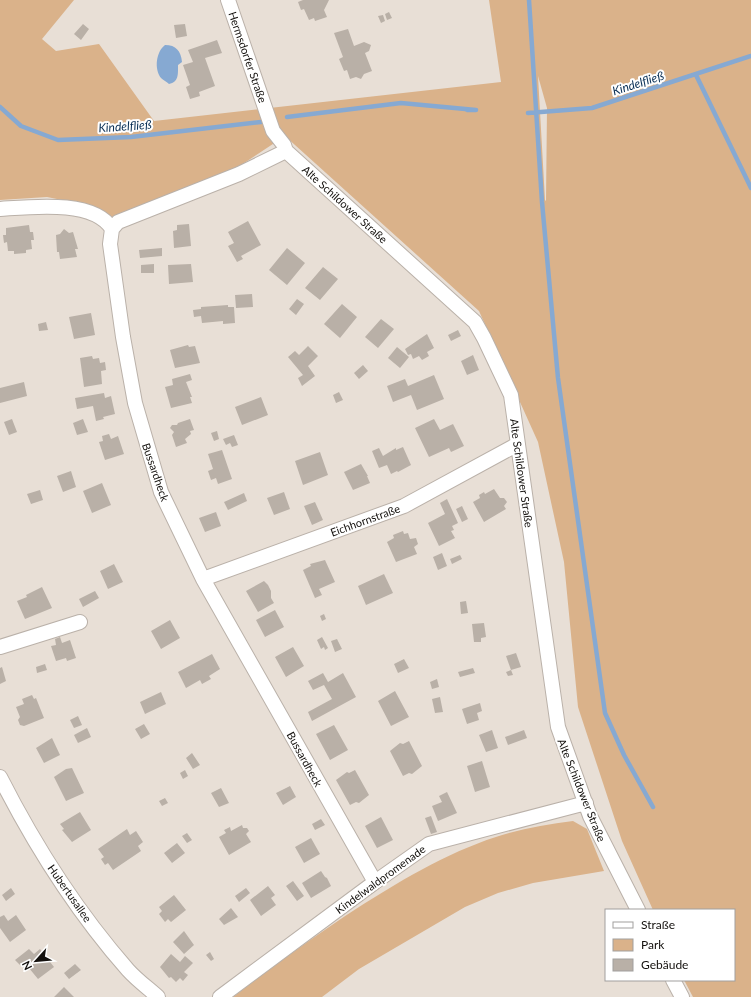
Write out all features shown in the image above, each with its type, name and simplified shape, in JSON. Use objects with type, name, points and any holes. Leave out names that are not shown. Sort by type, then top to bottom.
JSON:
[{"type":"street","name":"Hermsdorfer Straße","points":[[228,0],[266,110]]},
{"type":"street","name":"Alte Schildower Straße","points":[[266,110],[273,131],[284,145],[286,151],[475,322],[511,395],[558,727],[597,832],[637,909]]},
{"type":"street","points":[[0,209],[32,207],[71,208],[98,216],[107,222],[112,229],[118,222],[129,217],[239,174],[286,151]]},
{"type":"street","name":"Bussardheck","points":[[112,229],[110,244],[123,338],[135,403],[161,492],[203,579],[375,882]]},
{"type":"street","name":"Eichhornstraße","points":[[203,579],[404,506],[518,444]]},
{"type":"street","points":[[0,648],[80,622]]},
{"type":"street","name":"Hubertusallee","points":[[0,777],[25,826],[65,888],[129,971],[158,997]]},
{"type":"street","name":"Kindelwaldpromenade","points":[[220,997],[375,882],[429,844],[586,804]]},
{"type":"street","points":[[674,981],[682,997]]},
{"type":"green space","points":[[0,0],[74,0],[42,39],[56,51],[99,44],[154,121],[501,82],[489,0],[751,0],[751,997],[693,997],[685,981],[735,981],[735,909],[653,909],[622,841],[578,707],[564,562],[538,442],[479,311],[285,136],[238,167],[113,217],[77,203],[47,197],[0,200]],"holes":[[[538,76],[547,108],[546,201],[545,200]]]},
{"type":"green space","points":[[573,821],[587,829],[604,871],[533,883],[498,893],[465,907],[359,969],[322,997],[233,997],[337,921],[403,880],[450,855],[502,835]]},
{"type":"water","points":[[165,45],[175,47],[177,49],[182,62],[178,65],[178,74],[175,81],[169,84],[161,78],[157,70],[158,56]]},
{"type":"building","points":[[303,0],[329,0],[324,10],[327,17],[315,21],[314,18],[309,20],[304,9],[301,10],[298,2]]},
{"type":"building","points":[[389,12],[392,18],[387,20],[385,14]]},
{"type":"building","points":[[383,15],[385,21],[381,23],[378,16]]},
{"type":"building","points":[[83,24],[89,29],[81,40],[74,34]]},
{"type":"building","points":[[185,24],[187,36],[176,38],[174,25]]},
{"type":"building","points":[[348,29],[354,46],[364,42],[371,45],[369,51],[365,53],[372,71],[364,74],[361,79],[356,77],[350,79],[347,70],[344,71],[339,59],[343,57],[334,33]]},
{"type":"building","points":[[217,40],[222,53],[205,58],[215,86],[199,92],[200,96],[190,99],[186,87],[190,85],[183,65],[193,62],[188,50]]},
{"type":"building","points":[[248,221],[261,245],[241,256],[243,259],[237,262],[228,246],[234,243],[228,232]]},
{"type":"building","points":[[189,224],[191,246],[174,248],[173,231],[177,230],[177,225]]},
{"type":"building","points":[[29,225],[30,232],[33,232],[34,240],[31,240],[32,249],[26,250],[26,253],[14,254],[14,251],[8,251],[7,242],[4,243],[3,235],[6,235],[6,228]]},
{"type":"building","points":[[64,229],[69,233],[73,232],[78,249],[75,249],[77,257],[60,259],[59,252],[57,252],[56,235],[60,234]]},
{"type":"building","points":[[162,248],[162,256],[140,258],[139,250]]},
{"type":"building","points":[[287,248],[305,263],[287,285],[269,270]]},
{"type":"building","points":[[154,264],[154,273],[141,273],[141,265]]},
{"type":"building","points":[[191,264],[193,282],[169,284],[168,265]]},
{"type":"building","points":[[323,267],[338,279],[320,300],[305,288]]},
{"type":"building","points":[[252,294],[253,307],[236,308],[235,295]]},
{"type":"building","points":[[297,299],[304,304],[296,315],[289,309]]},
{"type":"building","points":[[342,304],[357,317],[340,338],[324,324]]},
{"type":"building","points":[[228,305],[228,307],[234,307],[235,323],[223,324],[223,321],[202,323],[201,316],[194,317],[193,310],[201,309],[201,307]]},
{"type":"building","points":[[91,313],[95,335],[74,339],[69,317]]},
{"type":"building","points":[[381,319],[394,329],[378,348],[365,337]]},
{"type":"building","points":[[46,322],[48,330],[39,331],[38,324]]},
{"type":"building","points":[[458,330],[461,336],[451,341],[448,335]]},
{"type":"building","points":[[427,334],[434,348],[427,352],[429,356],[422,360],[419,356],[413,359],[411,354],[408,355],[405,349]]},
{"type":"building","points":[[188,345],[189,347],[195,346],[200,363],[175,368],[170,350]]},
{"type":"building","points":[[308,346],[318,356],[308,366],[315,376],[302,386],[298,378],[303,375],[288,357],[295,351],[299,355]]},
{"type":"building","points":[[397,347],[409,357],[400,368],[388,358]]},
{"type":"building","points":[[473,355],[479,370],[467,375],[461,361]]},
{"type":"building","points":[[92,356],[93,359],[99,358],[100,363],[105,362],[106,370],[101,371],[102,384],[84,387],[80,358]]},
{"type":"building","points":[[363,365],[368,371],[359,379],[354,373]]},
{"type":"building","points":[[190,374],[192,380],[186,382],[192,397],[190,397],[192,403],[171,408],[165,387],[173,385],[172,379]]},
{"type":"building","points":[[434,375],[444,399],[417,410],[411,395],[393,402],[387,386],[405,379],[408,386]]},
{"type":"building","points":[[24,382],[27,396],[0,403],[0,388]]},
{"type":"building","points":[[339,392],[343,400],[336,403],[333,395]]},
{"type":"building","points":[[104,393],[105,398],[111,396],[115,414],[103,417],[104,419],[96,421],[93,406],[77,409],[75,398]]},
{"type":"building","points":[[261,397],[268,415],[242,425],[235,407]]},
{"type":"building","points":[[12,419],[17,432],[9,435],[4,422]]},
{"type":"building","points":[[83,419],[88,432],[77,435],[73,423]]},
{"type":"building","points":[[190,419],[194,430],[190,431],[191,434],[185,439],[187,443],[176,447],[172,435],[174,432],[170,428],[172,425],[177,425],[178,423]]},
{"type":"building","points":[[434,419],[440,430],[453,424],[464,446],[451,452],[449,448],[429,457],[415,428]]},
{"type":"building","points":[[217,431],[219,439],[214,441],[211,433]]},
{"type":"building","points":[[109,434],[111,439],[118,436],[124,454],[105,460],[99,442],[103,441],[102,436]]},
{"type":"building","points":[[234,435],[238,445],[232,447],[230,443],[226,445],[223,439]]},
{"type":"building","points":[[403,447],[411,465],[391,474],[387,465],[379,468],[372,451],[379,448],[383,456],[396,448],[396,450]]},
{"type":"building","points":[[222,450],[232,479],[218,484],[216,478],[211,480],[208,471],[213,469],[208,454]]},
{"type":"building","points":[[320,452],[328,475],[303,485],[295,461]]},
{"type":"building","points":[[361,464],[370,483],[353,490],[344,472]]},
{"type":"building","points":[[71,471],[76,487],[63,492],[57,476]]},
{"type":"building","points":[[102,483],[111,505],[92,513],[83,491]]},
{"type":"building","points":[[494,489],[500,498],[504,498],[507,502],[504,506],[506,509],[484,522],[473,502],[480,498],[479,495],[484,492],[485,494]]},
{"type":"building","points":[[40,490],[43,500],[31,504],[27,494]]},
{"type":"building","points":[[284,492],[290,509],[274,515],[267,498]]},
{"type":"building","points":[[244,493],[247,501],[228,510],[224,502]]},
{"type":"building","points":[[447,499],[458,523],[452,526],[454,530],[451,531],[455,538],[439,546],[428,523],[445,514],[440,503]]},
{"type":"building","points":[[315,502],[323,520],[312,525],[304,506]]},
{"type":"building","points":[[462,506],[468,519],[462,522],[456,509]]},
{"type":"building","points":[[216,512],[221,526],[205,532],[199,518]]},
{"type":"building","points":[[403,531],[404,534],[408,533],[410,539],[416,538],[418,544],[414,547],[417,554],[396,562],[387,542],[394,538],[393,535]]},
{"type":"building","points":[[442,553],[447,566],[438,570],[433,557]]},
{"type":"building","points":[[460,555],[462,559],[452,564],[450,559]]},
{"type":"building","points":[[325,560],[335,582],[319,589],[322,595],[315,598],[303,570],[311,566],[310,564]]},
{"type":"building","points":[[114,564],[123,582],[108,589],[100,571]]},
{"type":"building","points":[[384,574],[393,593],[366,605],[358,586]]},
{"type":"building","points":[[264,581],[271,591],[271,598],[274,603],[258,612],[246,591]]},
{"type":"building","points":[[42,587],[52,608],[25,619],[17,601],[27,597],[26,595]]},
{"type":"building","points":[[95,591],[99,598],[83,607],[79,599]]},
{"type":"building","points":[[466,601],[468,613],[461,614],[460,602]]},
{"type":"building","points":[[275,610],[284,627],[265,637],[256,620]]},
{"type":"building","points":[[324,614],[326,619],[322,621],[320,616]]},
{"type":"building","points":[[170,620],[180,638],[161,649],[151,631]]},
{"type":"building","points":[[484,623],[486,637],[481,638],[481,642],[474,642],[472,624]]},
{"type":"building","points":[[60,637],[62,643],[70,640],[76,658],[67,661],[66,658],[56,661],[51,646],[56,645],[55,639]]},
{"type":"building","points":[[322,637],[328,648],[325,650],[324,647],[321,649],[317,640]]},
{"type":"building","points":[[337,639],[342,649],[335,652],[331,641]]},
{"type":"building","points":[[293,647],[304,666],[286,677],[275,657]]},
{"type":"building","points":[[516,653],[521,667],[511,670],[506,656]]},
{"type":"building","points":[[212,654],[220,669],[209,676],[211,679],[202,684],[200,680],[186,688],[178,672]]},
{"type":"building","points":[[404,659],[409,668],[398,673],[394,664]]},
{"type":"building","points":[[45,664],[47,670],[37,673],[36,667]]},
{"type":"building","points":[[2,667],[6,681],[0,684],[0,668]]},
{"type":"building","points":[[473,668],[475,673],[460,677],[458,672]]},
{"type":"building","points":[[511,670],[513,675],[508,676],[506,672]]},
{"type":"building","points":[[323,673],[328,682],[343,673],[356,697],[312,721],[308,712],[332,699],[324,685],[313,690],[308,681]]},
{"type":"building","points":[[437,679],[439,687],[432,689],[430,682]]},
{"type":"building","points":[[395,691],[409,717],[391,726],[378,701]]},
{"type":"building","points":[[161,692],[166,704],[145,714],[140,702]]},
{"type":"building","points":[[32,695],[34,699],[36,698],[44,718],[24,726],[20,725],[18,720],[20,717],[16,707],[24,704],[22,699]]},
{"type":"building","points":[[440,697],[443,712],[435,713],[432,699]]},
{"type":"building","points":[[480,703],[482,711],[477,713],[479,720],[467,724],[462,709]]},
{"type":"building","points":[[78,716],[82,725],[74,728],[70,720]]},
{"type":"building","points":[[144,724],[150,734],[141,739],[135,729]]},
{"type":"building","points":[[334,725],[348,750],[330,760],[316,734]]},
{"type":"building","points":[[87,728],[91,737],[78,743],[74,735]]},
{"type":"building","points":[[492,730],[498,748],[486,752],[479,735]]},
{"type":"building","points":[[524,730],[527,738],[508,745],[505,737]]},
{"type":"building","points":[[52,738],[60,755],[44,763],[36,748]]},
{"type":"building","points":[[409,741],[422,766],[412,774],[409,773],[403,776],[390,751],[400,743],[403,744]]},
{"type":"building","points":[[192,753],[200,765],[193,769],[186,758]]},
{"type":"building","points":[[482,761],[490,787],[475,792],[467,766]]},
{"type":"building","points":[[72,768],[84,793],[66,801],[54,777],[66,769]]},
{"type":"building","points":[[185,770],[188,776],[183,779],[180,773]]},
{"type":"building","points":[[355,770],[369,795],[359,803],[356,802],[350,805],[336,780],[347,772],[349,773]]},
{"type":"building","points":[[290,786],[296,797],[283,805],[276,793]]},
{"type":"building","points":[[221,788],[229,803],[219,807],[211,793]]},
{"type":"building","points":[[447,792],[457,813],[438,821],[432,806],[442,802],[439,796]]},
{"type":"building","points":[[165,798],[168,803],[162,806],[159,801]]},
{"type":"building","points":[[80,812],[91,830],[72,842],[62,830],[64,829],[60,824]]},
{"type":"building","points":[[431,816],[437,832],[431,834],[425,818]]},
{"type":"building","points":[[381,817],[393,840],[377,848],[365,826]]},
{"type":"building","points":[[321,819],[325,825],[315,830],[312,824]]},
{"type":"building","points":[[242,825],[243,828],[247,828],[249,831],[246,834],[251,842],[229,855],[219,837],[226,833],[224,830],[230,827],[231,831]]},
{"type":"building","points":[[127,829],[130,835],[136,831],[143,842],[138,846],[141,851],[113,870],[108,863],[105,865],[101,859],[104,857],[98,849]]},
{"type":"building","points":[[187,833],[192,840],[187,843],[182,836]]},
{"type":"building","points":[[311,838],[320,854],[304,863],[295,847]]},
{"type":"building","points":[[177,843],[185,853],[172,863],[164,853]]},
{"type":"building","points":[[321,871],[331,886],[311,898],[302,883]]},
{"type":"building","points":[[293,881],[304,896],[297,901],[286,886]]},
{"type":"building","points":[[268,886],[275,895],[271,898],[276,905],[261,916],[250,900]]},
{"type":"building","points":[[11,888],[15,894],[6,901],[2,895]]},
{"type":"building","points":[[246,888],[250,893],[239,902],[235,896]]},
{"type":"building","points":[[174,895],[186,910],[171,922],[168,919],[165,922],[159,914],[162,911],[159,907]]},
{"type":"building","points":[[231,908],[238,917],[224,925],[219,919]]},
{"type":"building","points":[[4,915],[8,921],[16,915],[26,930],[10,942],[0,928],[0,917]]},
{"type":"building","points":[[184,931],[194,945],[184,954],[173,942]]},
{"type":"building","points":[[29,949],[34,954],[40,949],[54,967],[38,979],[24,962],[20,965],[15,960]]},
{"type":"building","points":[[210,952],[214,959],[211,961],[206,955]]},
{"type":"building","points":[[171,954],[180,962],[185,956],[193,963],[184,972],[188,975],[183,981],[180,978],[176,982],[171,977],[169,978],[160,967]]},
{"type":"building","points":[[75,964],[81,970],[69,979],[64,973]]},
{"type":"building","points":[[64,987],[74,997],[54,997]]},
{"type":"waterway","points":[[529,0],[542,202],[558,378],[605,713],[624,755],[653,807]]},
{"type":"waterway","name":"Kindelfließ","points":[[528,113],[592,108],[751,56]]},
{"type":"waterway","points":[[696,75],[751,188]]},
{"type":"waterway","name":"Kindelfließ","points":[[287,117],[401,103],[476,110],[467,110]]},
{"type":"waterway","name":"Kindelfließ","points":[[0,107],[21,126],[58,140],[131,137],[261,122]]}]
